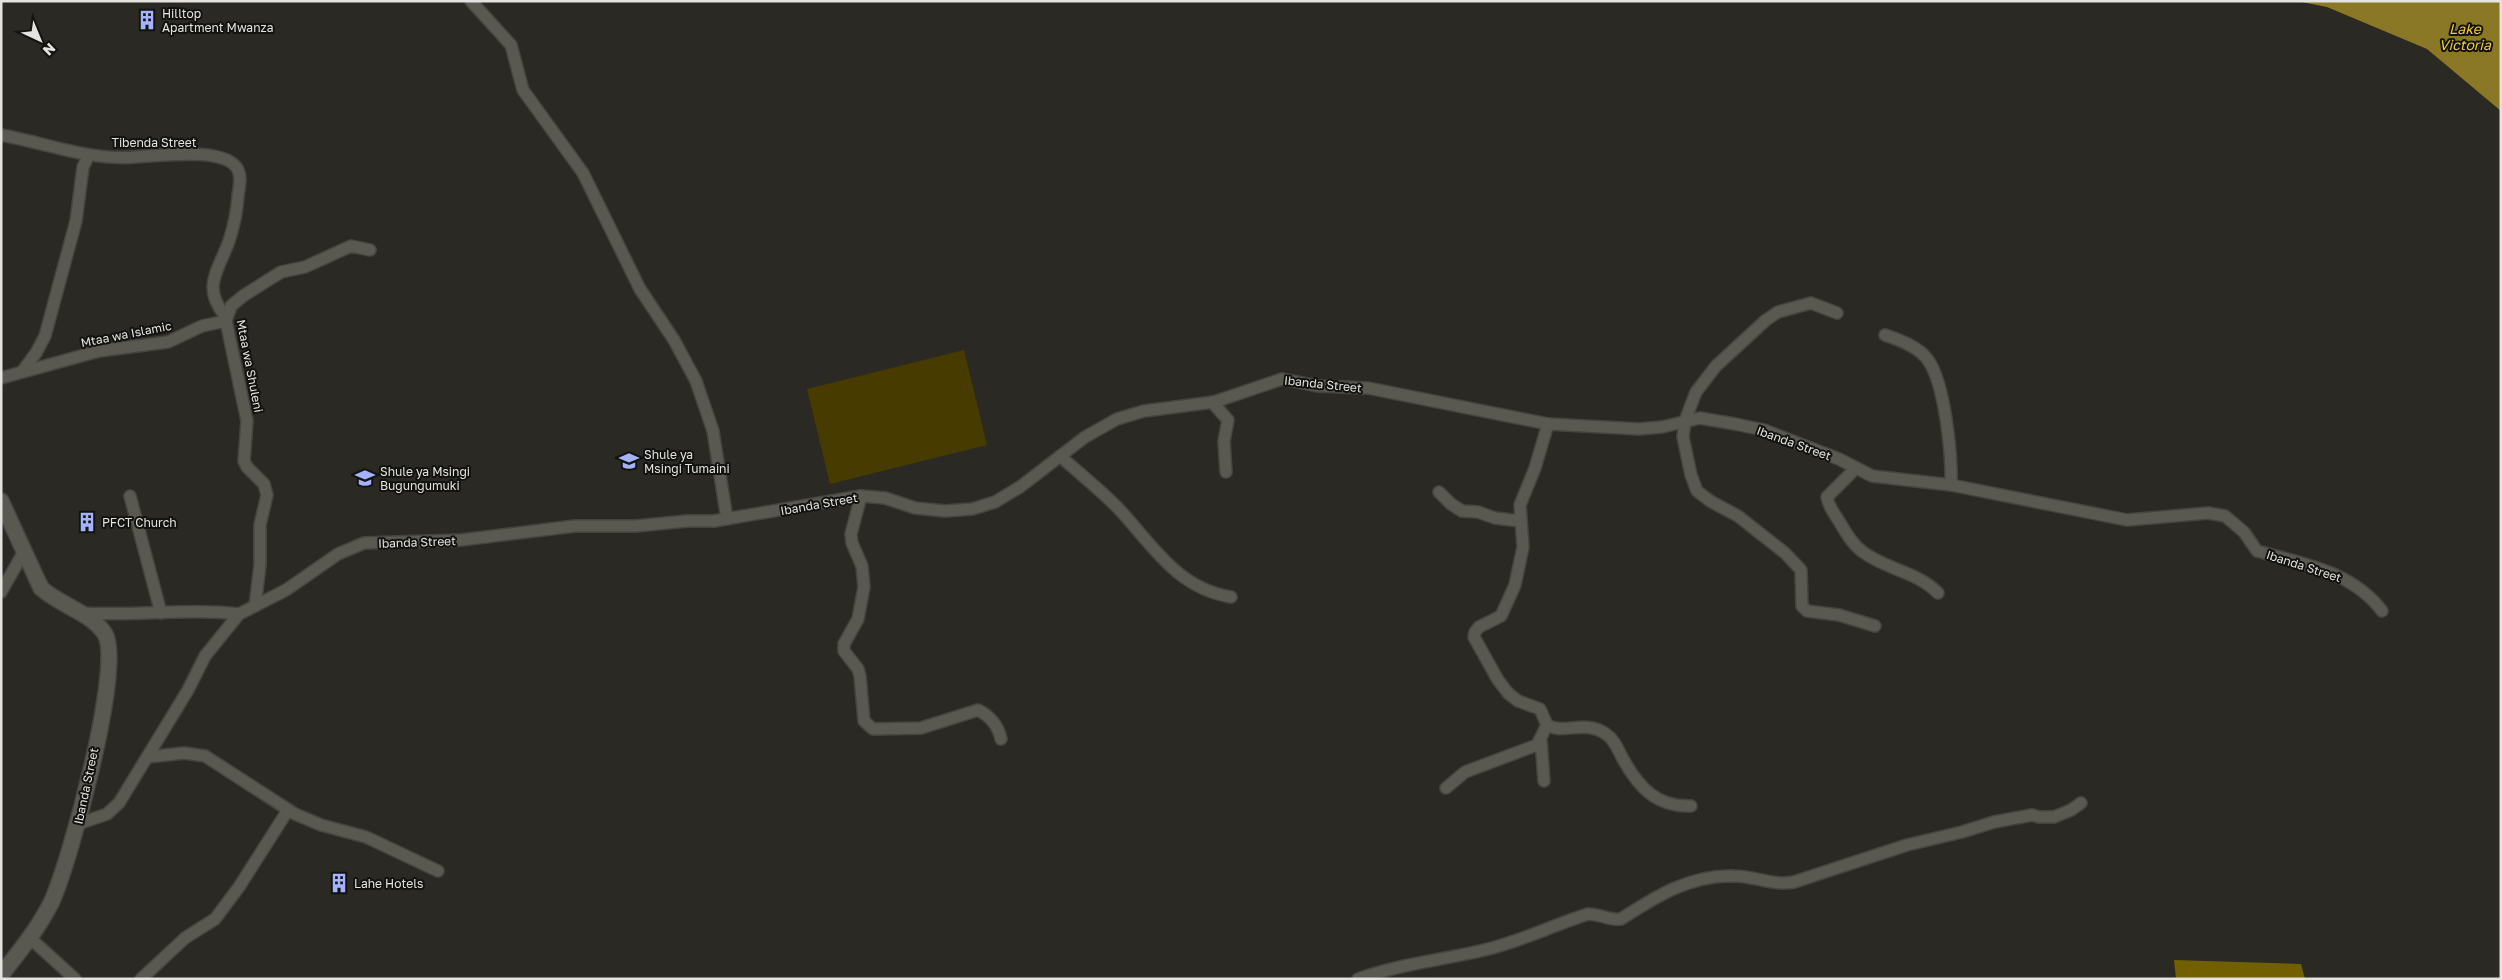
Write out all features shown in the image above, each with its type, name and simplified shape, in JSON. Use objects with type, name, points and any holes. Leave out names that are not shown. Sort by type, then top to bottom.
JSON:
[{"type":"street","points":[[471,1],[511,45],[523,90],[583,173],[640,289],[674,340],[696,381],[713,431],[727,520]]},
{"type":"street","name":"Tibenda Street","points":[[1,135],[90,155],[121,158],[157,154],[214,156],[226,159],[238,168],[240,180],[237,209],[231,234],[214,272],[212,288],[218,307],[226,319]]},
{"type":"street","points":[[22,372],[36,353],[45,336],[76,221],[83,167],[90,155]]},
{"type":"street","name":"Mtaa wa Shuleni","points":[[255,606],[260,565],[260,525],[268,494],[264,484],[244,461],[246,421],[226,319],[231,306],[271,276],[305,267],[351,246],[370,250]]},
{"type":"street","points":[[1837,313],[1811,303],[1778,312],[1766,320],[1716,366],[1696,392],[1685,421],[1683,437],[1691,475],[1697,490],[1710,501],[1738,516],[1793,560],[1801,570],[1803,577],[1802,606],[1807,611],[1839,615],[1875,626]]},
{"type":"street","name":"Mtaa wa Islamic","points":[[1,378],[106,350],[168,342],[202,326],[226,319]]},
{"type":"street","points":[[1885,335],[1920,352],[1928,360],[1935,374],[1948,433],[1952,464],[1951,485]]},
{"type":"street","name":"Ibanda Street","points":[[239,614],[286,590],[338,554],[364,543],[461,540],[575,526],[636,526],[727,520],[861,496],[885,498],[915,508],[972,509],[995,502],[1012,492],[1085,437],[1117,419],[1144,411],[1212,402],[1282,379],[1318,386],[1376,390],[1548,424],[1638,429],[1662,427],[1700,418],[1764,430],[1839,459],[1872,476],[1951,485],[2127,520],[2208,513],[2225,516],[2244,532],[2257,551],[2341,576],[2372,598],[2382,611]]},
{"type":"street","points":[[1212,402],[1228,420],[1224,441],[1226,472]]},
{"type":"street","points":[[1544,781],[1541,741],[1547,725],[1540,709],[1518,701],[1504,688],[1474,635],[1479,627],[1501,616],[1513,592],[1522,561],[1523,540],[1520,504],[1535,468],[1548,424]]},
{"type":"street","points":[[1060,456],[1116,506],[1172,570],[1204,590],[1231,597]]},
{"type":"street","points":[[1855,468],[1827,497],[1828,503],[1845,531],[1866,554],[1914,575],[1930,585],[1938,593]]},
{"type":"street","points":[[1440,492],[1462,511],[1478,512],[1520,521]]},
{"type":"street","points":[[130,496],[161,613]]},
{"type":"street","points":[[861,496],[851,534],[852,543],[862,566],[864,587],[858,619],[844,644],[844,651],[858,669],[864,721],[873,730],[921,728],[978,710],[992,720],[998,729],[1001,739]]},
{"type":"street","points":[[1504,519],[1523,496]]},
{"type":"street","name":"Ibanda Street","points":[[1,501],[41,588],[65,606],[82,613],[105,634],[110,648],[105,698],[78,824],[66,868],[51,904],[30,938],[1,975]]},
{"type":"street","points":[[1,592],[22,555],[26,553]]},
{"type":"street","points":[[82,613],[122,615],[200,611],[239,614]]},
{"type":"street","points":[[78,824],[107,814],[114,809],[127,793],[188,690],[205,656],[239,614]]},
{"type":"street","points":[[1547,725],[1559,729],[1580,726],[1605,733],[1614,741],[1629,769],[1656,799],[1674,807],[1691,806]]},
{"type":"street","points":[[1446,788],[1465,772],[1529,748],[1541,741]]},
{"type":"street","points":[[148,757],[184,753],[205,756],[288,810],[312,822],[366,837],[438,870]]},
{"type":"street","points":[[1358,979],[1383,970],[1424,960],[1485,950],[1529,937],[1588,914],[1597,914],[1614,920],[1621,919],[1665,892],[1693,881],[1735,876],[1776,884],[1794,882],[1906,845],[1962,832],[1994,822],[2032,815],[2054,817],[2071,810],[2081,803]]},
{"type":"street","points":[[141,979],[188,936],[203,928],[214,919],[238,887],[288,810]]},
{"type":"street","points":[[30,938],[74,979]]},
{"type":"shaded area","points":[[964,350],[987,445],[830,484],[807,389]]},
{"type":"shaded area","points":[[2174,960],[2301,964],[2305,979],[2176,979]]},
{"type":"water","name":"Lake Victoria","points":[[2297,1],[2501,1],[2501,111],[2427,49],[2327,7]]},
{"type":"place","name":"Hilltop Apartment Mwanza","points":[[147,20]]},
{"type":"place","name":"Shule ya Msingi Tumaini","points":[[629,461]]},
{"type":"place","name":"Shule ya Msingi Bugungumuki","points":[[365,478]]},
{"type":"place","name":"PFCT Church","points":[[87,522]]},
{"type":"place","name":"Lahe Hotels","points":[[339,883]]}]
